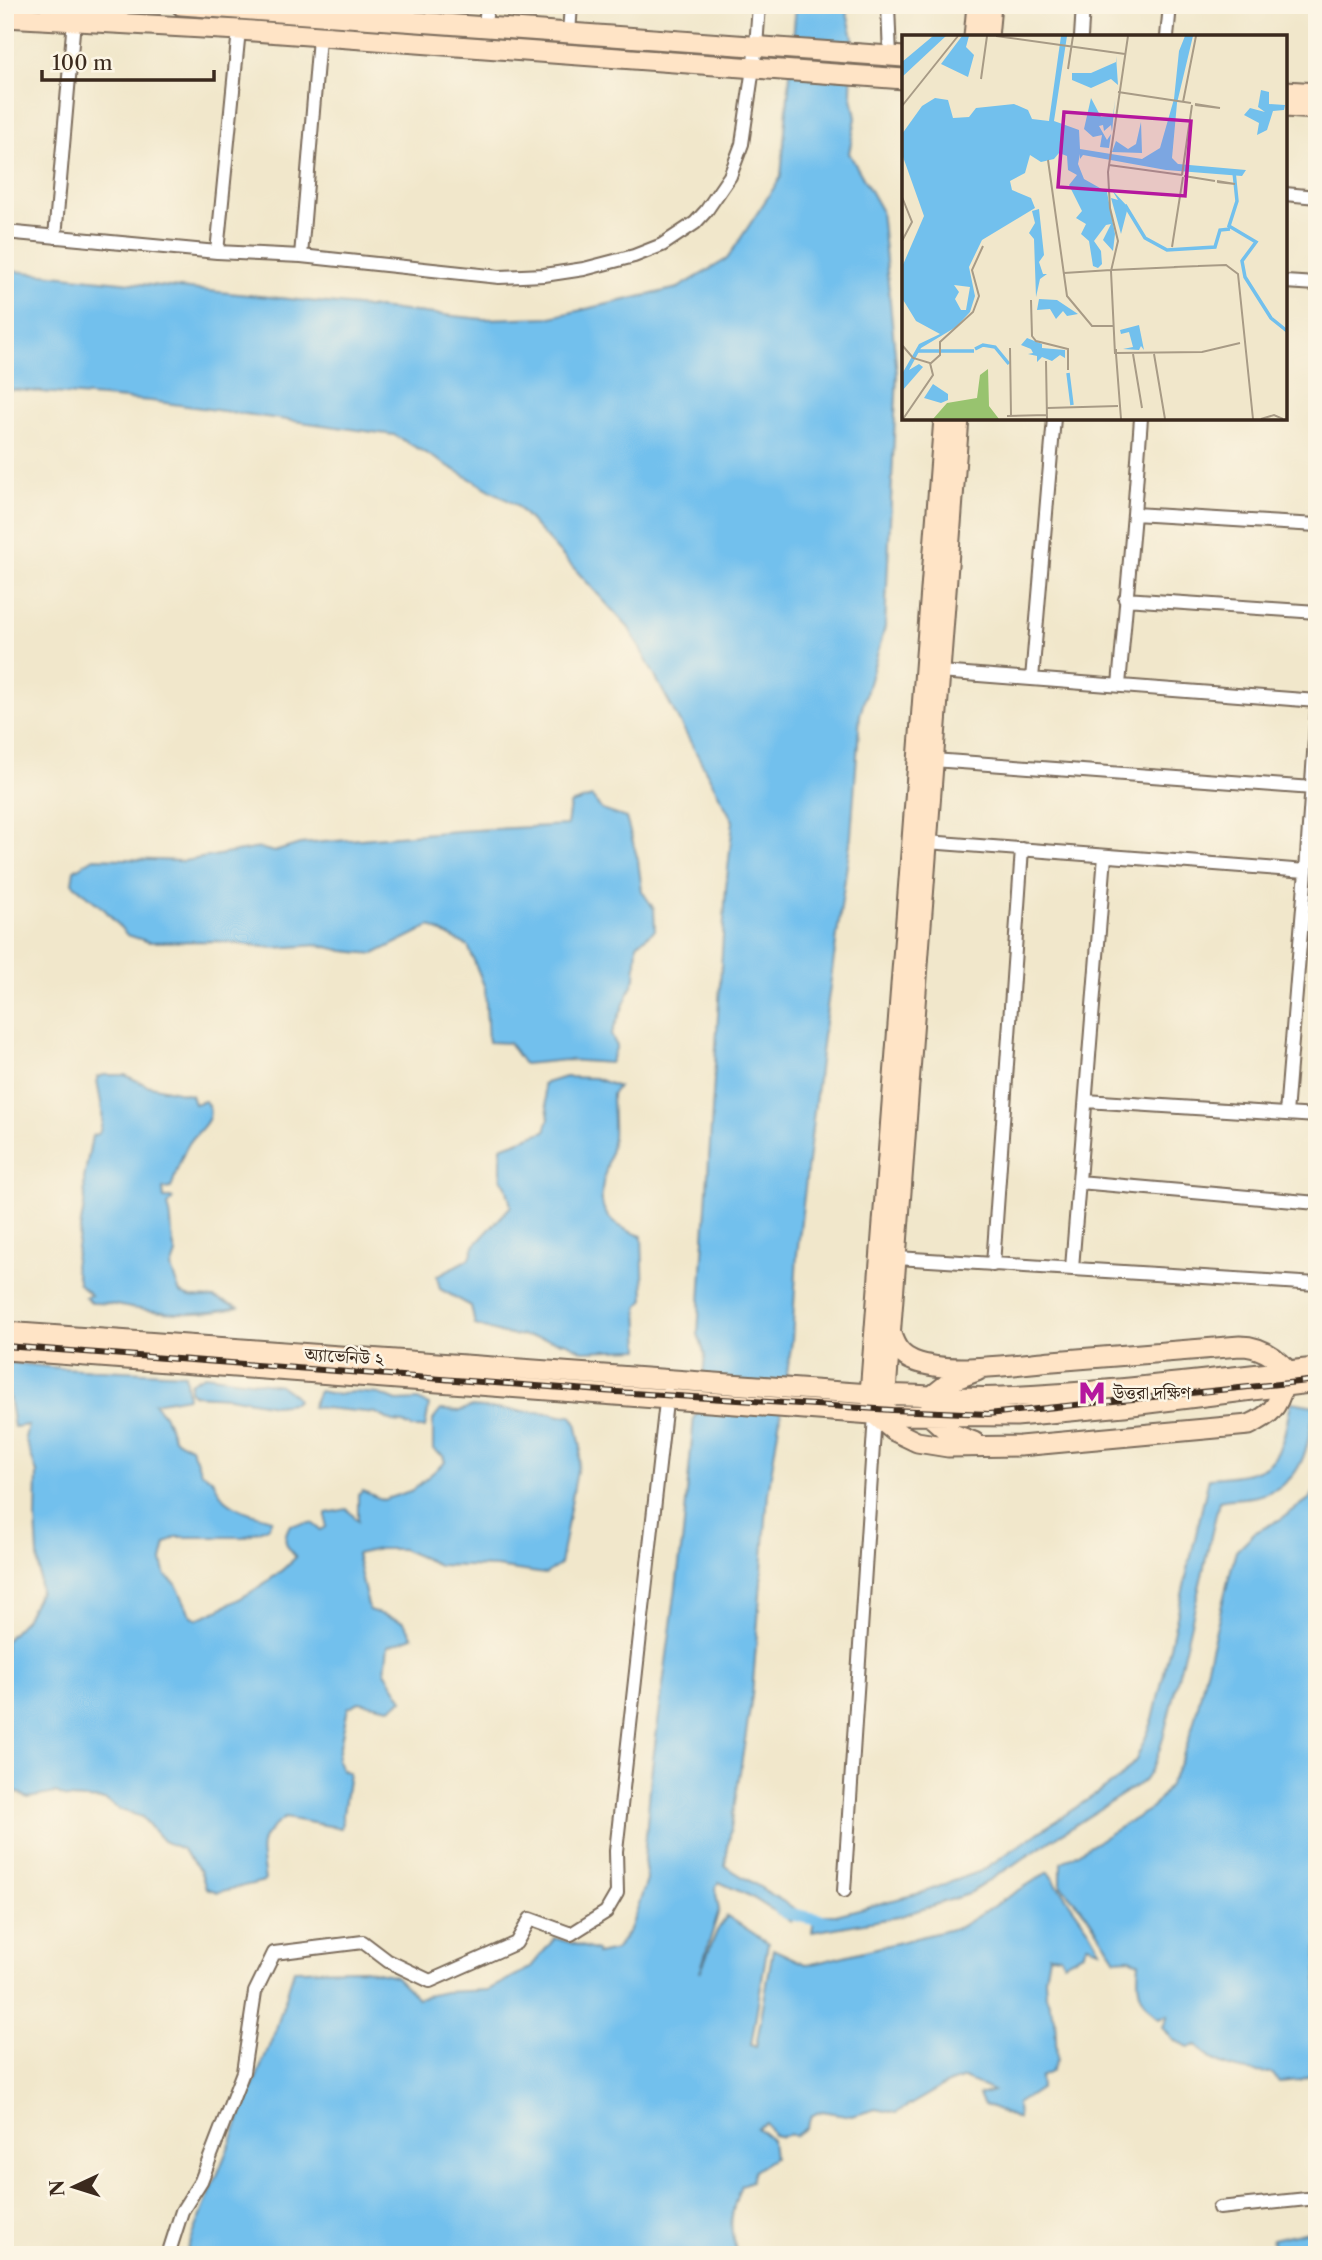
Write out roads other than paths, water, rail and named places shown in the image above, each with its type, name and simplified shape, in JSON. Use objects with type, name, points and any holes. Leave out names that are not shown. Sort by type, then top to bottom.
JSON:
[{"type":"street","points":[[181,5],[410,14],[485,26],[897,57],[888,5]]},
{"type":"street","points":[[485,26],[487,5]]},
{"type":"street","points":[[569,33],[572,5]]},
{"type":"street","points":[[5,232],[216,253],[300,256],[499,277],[584,269],[634,256],[662,245],[695,223],[730,176],[742,144],[757,68],[759,5]]},
{"type":"street","points":[[974,35],[977,5]]},
{"type":"street","points":[[988,35],[991,5]]},
{"type":"street","points":[[1081,35],[1083,5]]},
{"type":"street","points":[[1167,35],[1170,5]]},
{"type":"street","points":[[5,17],[239,30],[319,38],[896,78]]},
{"type":"street","points":[[55,237],[74,20]]},
{"type":"street","points":[[216,253],[239,30]]},
{"type":"street","points":[[300,256],[319,38]]},
{"type":"street","points":[[1287,91],[1317,93]]},
{"type":"street","points":[[1287,107],[1317,109]]},
{"type":"street","points":[[1287,194],[1317,197]]},
{"type":"street","points":[[1287,282],[1317,284]]},
{"type":"street","points":[[844,1891],[880,1415],[877,1394],[944,420]]},
{"type":"street","points":[[877,1394],[891,1334],[958,420]]},
{"type":"street","points":[[1032,679],[1054,420]]},
{"type":"street","points":[[1119,685],[1141,420]]},
{"type":"street","points":[[1135,514],[1317,525]]},
{"type":"street","points":[[1125,599],[1317,612]]},
{"type":"street","points":[[940,672],[1317,701]]},
{"type":"street","points":[[1286,1114],[1317,709]]},
{"type":"street","points":[[933,760],[1313,788]]},
{"type":"street","points":[[927,842],[1306,871]]},
{"type":"street","points":[[993,1265],[1023,849]]},
{"type":"street","points":[[1072,1268],[1105,856]]},
{"type":"street","points":[[1086,1101],[1317,1116]]},
{"type":"street","points":[[1079,1182],[1317,1203]]},
{"type":"street","points":[[897,1258],[1317,1284]]},
{"type":"street","name":"অ্যাভেনিউ ২","points":[[5,1332],[675,1390]]},
{"type":"street","points":[[880,1415],[894,1432],[917,1442],[948,1447],[994,1447],[1236,1427],[1261,1420],[1271,1413],[1277,1405],[1285,1379],[1275,1357],[1254,1347],[998,1366],[946,1367],[922,1364],[908,1358],[899,1352],[891,1334]]},
{"type":"street","name":"অ্যাভেনিউ ২","points":[[5,1350],[675,1390]]},
{"type":"street","points":[[930,1416],[932,1396],[961,1376],[998,1366]]},
{"type":"street","points":[[168,2255],[182,2211],[201,2181],[243,2072],[255,1992],[274,1953],[363,1942],[388,1961],[429,1980],[516,1942],[530,1919],[571,1934],[606,1912],[617,1893],[616,1851],[675,1390],[789,1399],[880,1415],[1016,1416],[1124,1406],[1285,1379],[1317,1368]]},
{"type":"street","points":[[789,1399],[877,1394],[1005,1397],[1285,1379],[1317,1382]]},
{"type":"street","points":[[930,1416],[953,1434],[994,1447]]},
{"type":"street","points":[[1219,2208],[1317,2198]]},
{"type":"water","points":[[796,5],[845,5],[853,37],[851,92],[856,118],[849,153],[881,210],[897,374],[885,627],[860,715],[851,836],[823,1036],[797,1255],[792,1341],[768,1494],[752,1696],[725,1866],[797,1910],[791,1922],[750,1896],[719,1882],[715,1888],[719,1910],[700,1972],[717,1931],[727,1916],[768,1943],[751,2045],[756,2047],[773,1949],[805,1964],[816,1963],[960,1927],[1048,1872],[1100,1949],[1087,1945],[1083,1953],[1064,1963],[1060,1956],[1049,1955],[1045,1978],[1046,1996],[1055,2018],[1057,2060],[1051,2072],[1040,2077],[1041,2088],[1017,2104],[1018,2119],[984,2105],[979,2095],[993,2091],[964,2078],[941,2087],[896,2113],[876,2109],[852,2116],[821,2111],[811,2116],[806,2128],[795,2136],[773,2135],[766,2123],[757,2128],[772,2140],[774,2158],[754,2171],[751,2181],[741,2185],[731,2228],[738,2255],[185,2255],[276,2029],[294,1970],[364,1969],[395,1976],[417,1998],[445,1992],[488,1990],[530,1968],[555,1938],[597,1951],[597,1954],[615,1950],[630,1930],[647,1880],[644,1860],[651,1775],[683,1535],[694,1417],[700,1410],[705,1355],[698,1334],[726,888],[733,821],[629,628],[516,505],[394,435],[151,401],[5,389],[5,270],[483,319],[551,317],[678,288],[727,259],[781,177]]},
{"type":"water","points":[[592,797],[602,810],[626,818],[638,860],[642,891],[654,909],[655,930],[637,944],[635,978],[611,1035],[617,1046],[610,1063],[566,1060],[524,1064],[509,1043],[488,1042],[485,988],[468,946],[430,926],[374,954],[319,945],[274,948],[215,941],[149,942],[127,935],[105,910],[72,883],[74,870],[94,858],[184,861],[259,848],[274,852],[300,844],[567,825],[570,804]]},
{"type":"water","points":[[125,1075],[146,1085],[191,1095],[194,1104],[205,1101],[210,1114],[208,1120],[185,1150],[171,1188],[163,1189],[164,1198],[173,1198],[168,1206],[176,1254],[171,1268],[180,1293],[190,1297],[214,1298],[238,1307],[214,1312],[176,1313],[91,1303],[85,1297],[91,1295],[79,1284],[74,1266],[92,1136],[99,1133],[102,1119],[97,1077]]},
{"type":"water","points":[[565,1077],[595,1078],[618,1087],[612,1094],[613,1138],[602,1197],[604,1209],[610,1219],[642,1236],[644,1299],[638,1308],[640,1349],[583,1351],[567,1343],[503,1334],[475,1325],[471,1306],[440,1289],[437,1276],[470,1258],[474,1246],[511,1206],[501,1178],[501,1147],[545,1131],[549,1118],[543,1084]]},
{"type":"water","points":[[5,1362],[59,1368],[185,1374],[188,1397],[154,1403],[164,1415],[173,1436],[191,1447],[201,1472],[214,1482],[226,1500],[242,1510],[272,1519],[268,1527],[244,1537],[176,1537],[166,1543],[162,1561],[166,1576],[176,1584],[190,1614],[197,1619],[250,1593],[296,1557],[286,1542],[290,1525],[312,1523],[321,1530],[326,1527],[326,1513],[347,1509],[358,1521],[358,1495],[363,1491],[383,1500],[413,1490],[445,1462],[443,1456],[433,1449],[433,1420],[441,1410],[460,1411],[470,1407],[571,1415],[576,1422],[581,1448],[560,1565],[545,1574],[496,1567],[439,1565],[402,1549],[379,1549],[356,1554],[369,1610],[404,1622],[413,1637],[388,1646],[385,1672],[403,1700],[390,1708],[359,1702],[348,1708],[337,1760],[341,1769],[349,1773],[341,1828],[285,1818],[264,1838],[261,1852],[265,1881],[218,1892],[206,1888],[200,1870],[182,1849],[163,1841],[142,1817],[121,1810],[105,1800],[66,1798],[56,1793],[28,1798],[5,1786],[5,1641],[25,1620],[40,1591],[36,1519],[37,1473],[25,1438],[28,1425],[14,1427],[8,1390],[5,1389]]},
{"type":"water","points":[[204,1375],[280,1385],[297,1400],[294,1403],[274,1405],[230,1397],[194,1395],[190,1391],[190,1383]]},
{"type":"water","points":[[319,1391],[338,1395],[352,1392],[379,1394],[397,1401],[418,1400],[429,1405],[425,1428],[413,1428],[393,1422],[376,1413],[312,1407]]},
{"type":"water","points":[[1291,1402],[1315,1406],[1306,1450],[1294,1474],[1273,1491],[1219,1501],[1163,1738],[1156,1760],[1145,1780],[968,1894],[898,1917],[812,1932],[815,1915],[836,1915],[924,1892],[981,1871],[1120,1778],[1136,1760],[1153,1720],[1209,1478],[1248,1473],[1261,1469],[1270,1462],[1282,1441]]},
{"type":"water","points":[[1317,1488],[1317,2073],[1300,2080],[1279,2082],[1272,2073],[1231,2068],[1213,2059],[1197,2045],[1189,2047],[1173,2040],[1163,2027],[1168,2015],[1158,2018],[1140,1993],[1139,1962],[1130,1958],[1116,1959],[1087,1915],[1061,1886],[1061,1863],[1152,1808],[1164,1793],[1188,1743],[1236,1551],[1254,1533],[1281,1519],[1309,1499]]},
{"type":"water","points":[[1317,2229],[1317,2255],[1275,2255],[1272,2239]]},
{"type":"waterway","points":[[780,1909],[786,1913],[830,1922]]},
{"type":"railway","points":[[5,1346],[602,1391],[988,1414],[1317,1380]]},
{"type":"place","name":"উত্তরা দক্ষিণ","points":[[1092,1393]]}]
